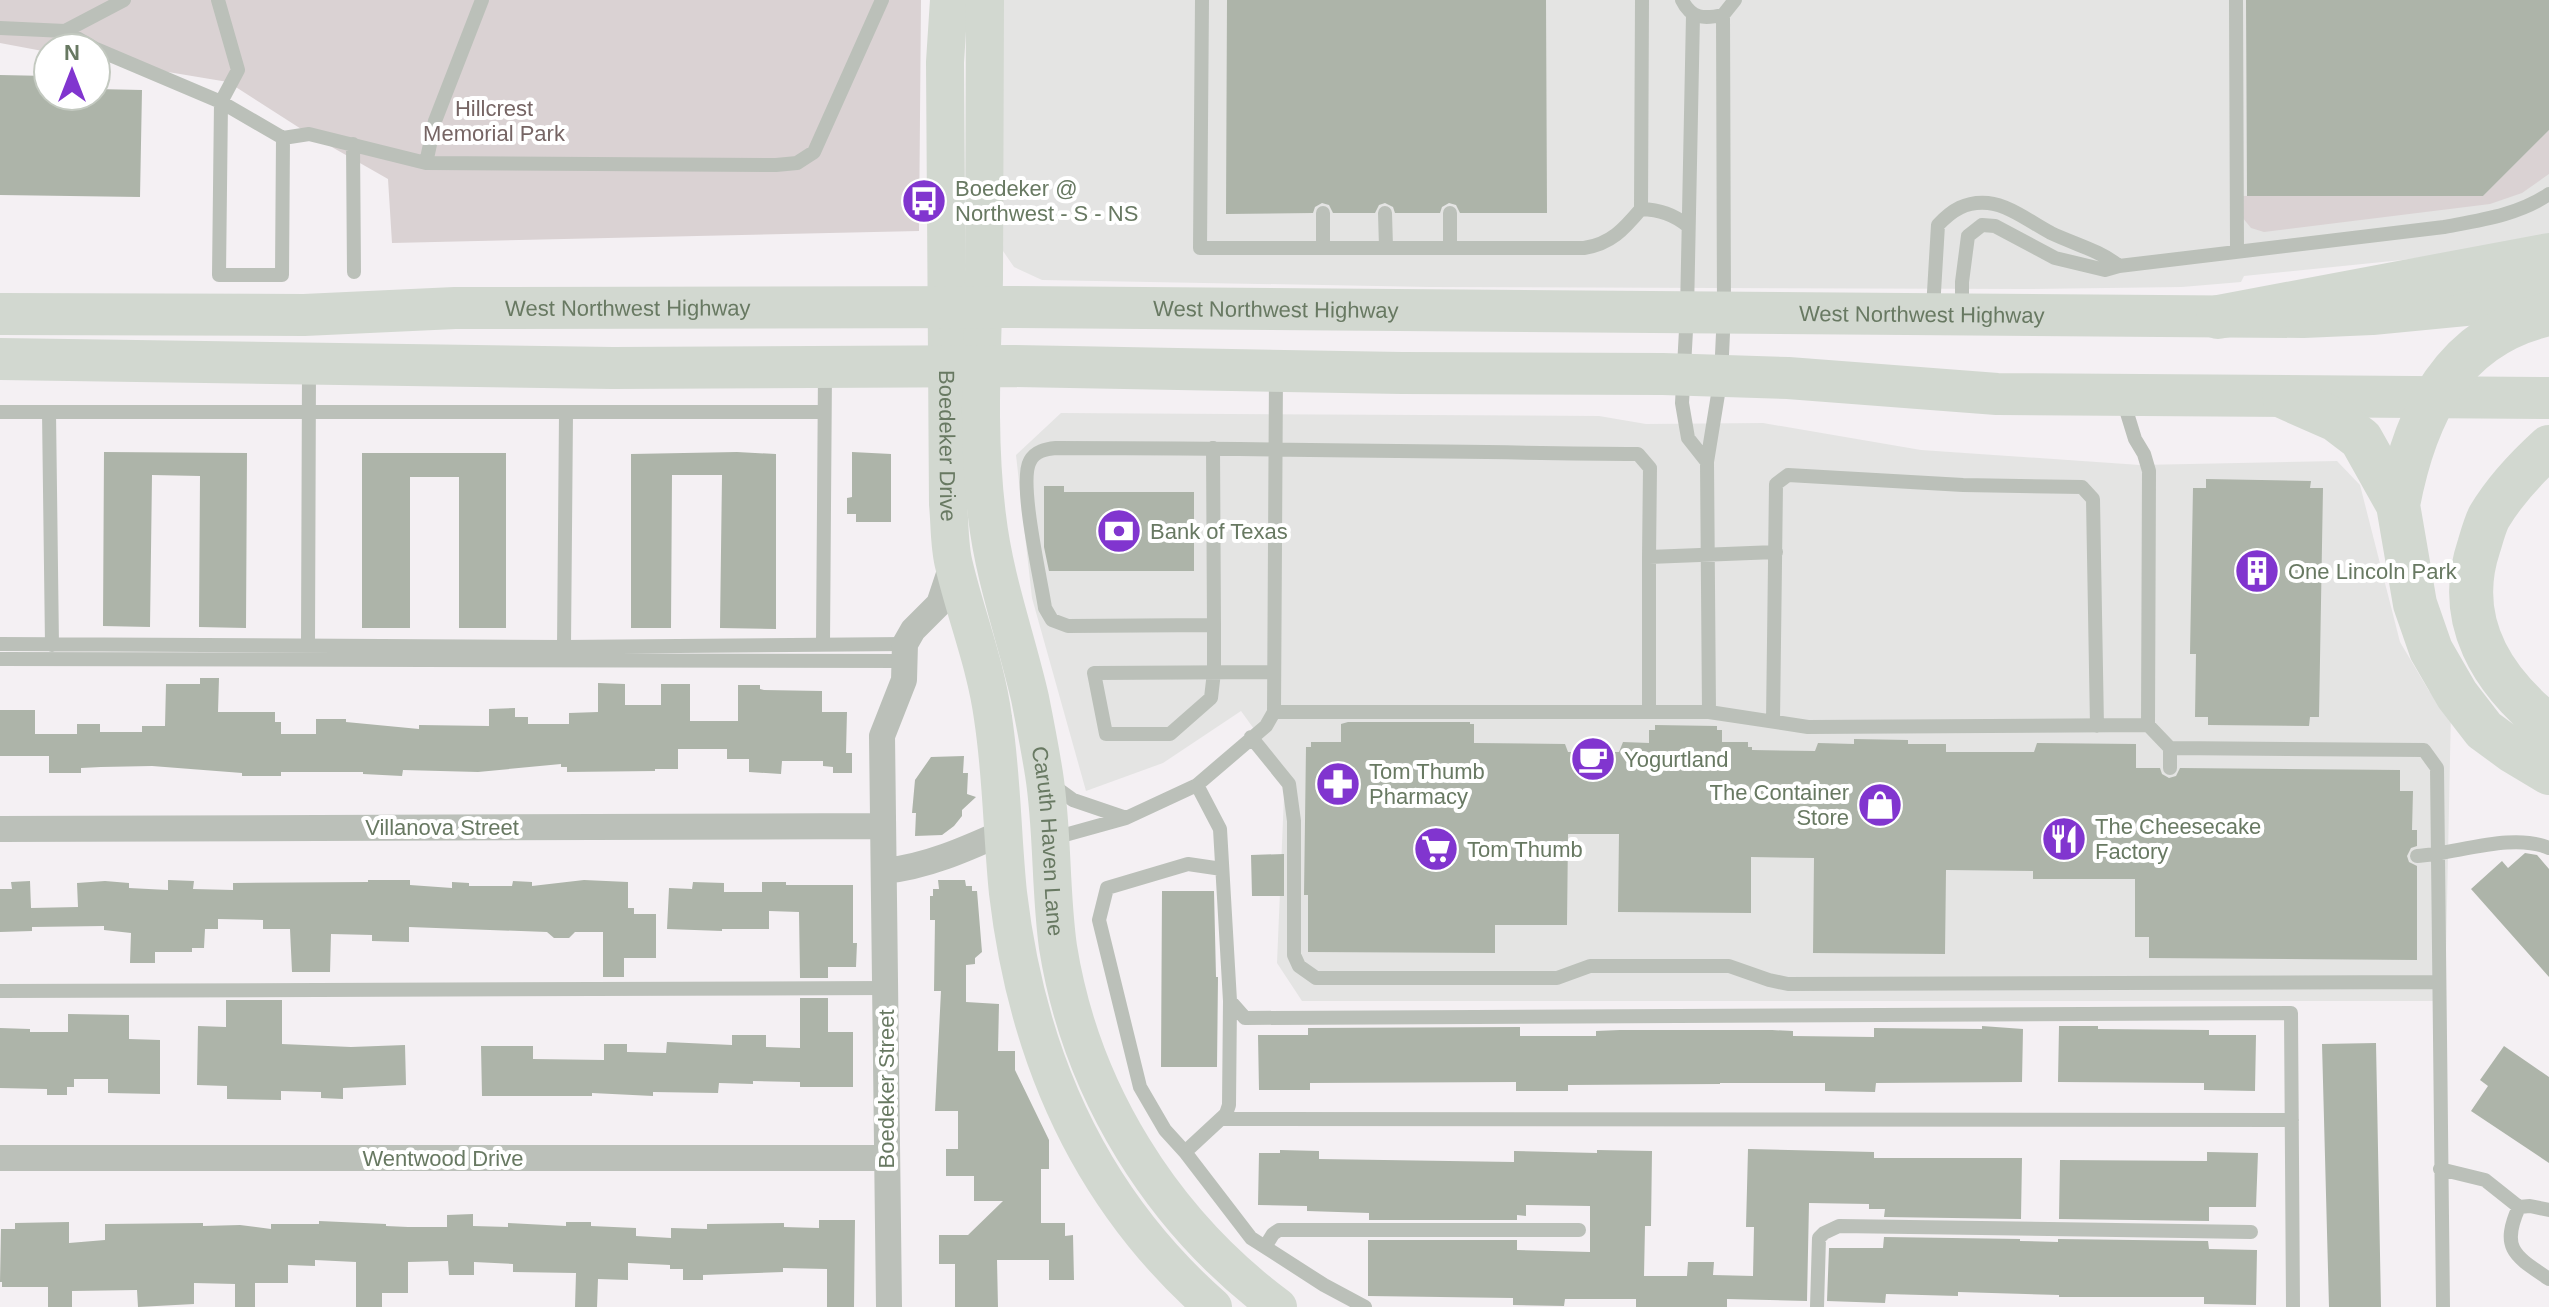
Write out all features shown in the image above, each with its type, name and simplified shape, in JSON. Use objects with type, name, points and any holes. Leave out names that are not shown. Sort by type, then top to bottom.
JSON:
[{"type":"highway","points":[[2218,317],[2549,255]]},
{"type":"highway","points":[[2398,505],[2406,464],[2425,416],[2449,375],[2476,348],[2505,329],[2549,314]]},
{"type":"highway","points":[[2284,397],[2336,420],[2361,439],[2398,505],[2415,604],[2431,650],[2457,695],[2484,730],[2549,773]]},
{"type":"highway","points":[[2549,447],[2513,483],[2488,519],[2475,560],[2470,595],[2476,631],[2496,673],[2523,706],[2549,726]]},
{"type":"main road","points":[[949,0],[945,62],[965,307]]},
{"type":"main road","points":[[965,307],[985,0]]},
{"type":"main road","name":"West Northwest Highway","points":[[0,314],[304,315],[455,308],[965,307],[2218,317],[2372,314],[2549,297]]},
{"type":"main road","name":"Caruth Haven Lane","points":[[965,307],[965,366],[982,465],[990,541],[1030,698],[1045,778],[1020,818]]},
{"type":"main road","points":[[0,359],[613,368],[965,366],[1702,375],[1803,379],[1997,394],[2549,398]]},
{"type":"main road","name":"Boedeker Drive","points":[[953,562],[948,504],[965,366]]},
{"type":"main road","name":"Caruth Haven Lane","points":[[953,562],[980,654],[1020,818],[1033,853],[1019,872],[1009,894],[1036,1031],[1080,1140],[1109,1191],[1151,1246],[1213,1307]]},
{"type":"main road","name":"Caruth Haven Lane","points":[[1020,818],[1052,897],[1059,950],[1077,1028],[1105,1100],[1141,1163],[1174,1208],[1214,1253],[1278,1307]]},
{"type":"street","name":"Boedeker Drive","points":[[884,871],[882,736],[904,680],[904,652],[913,630],[939,604],[953,562]]},
{"type":"street","points":[[884,871],[931,861],[1020,818]]},
{"type":"street","name":"Villanova Street","points":[[0,829],[883,826]]},
{"type":"street","name":"Boedeker Street","points":[[884,871],[889,1307]]},
{"type":"street","name":"Wentwood Drive","points":[[0,1158],[886,1158]]},
{"type":"lane","points":[[0,28],[65,31],[124,0]]},
{"type":"lane","points":[[218,0],[238,70],[221,102],[219,275],[282,275],[283,138]]},
{"type":"lane","points":[[426,163],[435,121],[482,0]]},
{"type":"lane","points":[[112,56],[221,102],[283,138],[309,134],[426,163],[797,163],[814,152],[882,0]]},
{"type":"lane","points":[[1202,0],[1200,248],[1584,248],[1602,245],[1621,232],[1641,209],[1642,0]]},
{"type":"lane","points":[[1682,0],[1693,15],[1703,18],[1723,15]]},
{"type":"lane","points":[[1709,712],[1707,462],[1702,375],[1723,15],[1735,0]]},
{"type":"lane","points":[[2236,0],[2237,251]]},
{"type":"lane","points":[[1693,15],[1688,226],[1705,312],[1702,375],[1682,403],[1688,438],[1707,462]]},
{"type":"lane","points":[[353,144],[354,272]]},
{"type":"lane","points":[[1948,313],[1962,282],[1968,236],[1982,225],[2003,229],[2055,258],[2105,270],[2444,227],[2531,206],[2549,194]]},
{"type":"lane","points":[[1948,313],[1938,225],[1953,209],[1971,204],[1990,203],[2106,255],[2119,266]]},
{"type":"lane","points":[[1641,209],[1674,215],[1688,226]]},
{"type":"lane","points":[[1323,213],[1323,247]]},
{"type":"lane","points":[[1385,213],[1386,247]]},
{"type":"lane","points":[[1450,213],[1450,247]]},
{"type":"lane","points":[[308,645],[309,363]]},
{"type":"lane","points":[[823,643],[825,367]]},
{"type":"lane","points":[[1020,818],[1126,818],[1197,785],[1266,726],[1274,712],[1276,370]]},
{"type":"lane","points":[[2121,396],[2149,471],[2148,725],[2170,748],[2170,768]]},
{"type":"lane","points":[[0,412],[824,412]]},
{"type":"lane","points":[[49,412],[52,645]]},
{"type":"lane","points":[[564,647],[566,413]]},
{"type":"lane","points":[[1213,448],[1214,672],[1211,698],[1170,734],[1106,734],[1094,673],[1214,672],[1274,672]]},
{"type":"lane","points":[[1214,625],[1068,626],[1052,620],[1045,608],[1025,484],[1030,460],[1043,449],[1275,448],[1638,454],[1650,468],[1649,712]]},
{"type":"lane","points":[[1773,721],[1776,484],[1788,475],[1963,485],[2082,487],[2093,499],[2097,726]]},
{"type":"lane","points":[[1649,557],[1776,552]]},
{"type":"lane","points":[[0,644],[564,647],[823,643],[904,652]]},
{"type":"lane","points":[[0,659],[904,652]]},
{"type":"lane","points":[[1274,712],[1709,712],[1808,727],[2148,725]]},
{"type":"lane","points":[[1251,737],[1289,784],[1294,821],[1294,955],[1299,966],[1316,978],[1557,978],[1590,966],[1729,966],[1788,984],[2439,982]]},
{"type":"lane","points":[[2170,748],[2424,750],[2437,768],[2443,1307]]},
{"type":"lane","points":[[1045,778],[1073,800],[1126,818]]},
{"type":"lane","points":[[1185,1152],[1226,1114],[1229,1105],[1230,1001],[1220,829],[1197,785]]},
{"type":"lane","points":[[2417,856],[2438,855],[2492,843],[2541,844],[2549,848]]},
{"type":"lane","points":[[1222,869],[1188,864],[1107,888],[1099,920],[1140,1087],[1165,1130],[1251,1238],[1324,1285],[1365,1307]]},
{"type":"lane","points":[[0,991],[886,988]]},
{"type":"lane","points":[[1230,1001],[1245,1018],[2291,1013],[2293,1307]]},
{"type":"lane","points":[[1221,1119],[2292,1120]]},
{"type":"lane","points":[[2440,1169],[2485,1180],[2519,1207],[2549,1210]]},
{"type":"lane","points":[[2519,1207],[2509,1234],[2511,1247],[2525,1263],[2549,1279]]},
{"type":"lane","points":[[1817,1307],[1819,1238],[1839,1226],[2251,1232]]},
{"type":"lane","points":[[1265,1247],[1279,1230],[1579,1230]]},
{"type":"shaded area","points":[[1000,0],[2549,0],[2549,236],[2402,260],[2244,276],[2241,282],[2182,287],[1430,287],[1042,280],[1014,267],[1003,251]]},
{"type":"shaded area","points":[[1061,413],[1599,416],[1646,424],[1763,423],[1921,450],[2140,465],[2337,461],[2360,485],[2400,642],[2429,691],[2451,710],[2445,1001],[1302,1001],[1277,963],[1285,772],[1241,711],[1163,763],[1086,791],[1032,598],[1016,455]]},
{"type":"green space","name":"Hillcrest Memorial Park","points":[[0,0],[921,0],[919,231],[392,243],[388,179],[309,134],[228,82],[112,63],[112,32],[32,32],[32,49],[0,43]]},
{"type":"green space","points":[[2549,130],[2549,174],[2522,193],[2490,204],[2264,232],[2251,228],[2242,217],[2242,196],[2483,196]]},
{"type":"building","points":[[1227,0],[1546,0],[1547,213],[1460,213],[1456,205],[1449,203],[1442,207],[1440,213],[1395,213],[1393,207],[1385,203],[1379,205],[1375,213],[1333,213],[1329,205],[1322,203],[1315,207],[1313,213],[1226,214]]},
{"type":"building","points":[[2246,0],[2549,0],[2549,130],[2483,196],[2247,196]]},
{"type":"building","points":[[0,75],[32,76],[32,112],[112,112],[112,89],[142,90],[140,197],[0,195]]},
{"type":"building","points":[[104,452],[247,453],[246,628],[199,627],[200,476],[152,475],[150,627],[103,626]]},
{"type":"building","points":[[852,452],[891,454],[891,522],[856,522],[856,514],[847,514],[847,498],[852,497]]},
{"type":"building","points":[[362,453],[506,453],[506,628],[459,628],[459,477],[410,477],[410,628],[362,628]]},
{"type":"building","points":[[631,454],[776,454],[776,629],[720,628],[722,475],[672,475],[671,628],[631,628]]},
{"type":"building","name":"One Lincoln Park","points":[[2206,479],[2311,481],[2310,488],[2323,488],[2319,717],[2310,717],[2309,726],[2208,725],[2208,717],[2195,717],[2196,654],[2190,654],[2193,488],[2206,488]]},
{"type":"building","name":"Bank of Texas","points":[[1044,486],[1064,486],[1064,492],[1194,492],[1194,571],[1049,571],[1044,547]]},
{"type":"building","points":[[200,678],[219,678],[218,712],[275,712],[275,722],[281,722],[281,734],[316,734],[316,719],[346,719],[346,722],[419,729],[419,725],[489,726],[489,709],[515,708],[515,717],[528,717],[528,724],[569,724],[569,713],[598,712],[598,683],[625,684],[625,705],[661,705],[661,684],[690,684],[690,721],[738,721],[738,685],[760,685],[760,689],[764,690],[822,691],[822,712],[847,712],[846,753],[852,753],[852,773],[833,773],[833,767],[823,766],[823,761],[782,761],[781,774],[749,772],[749,759],[727,759],[727,749],[678,749],[678,769],[655,771],[567,772],[567,767],[561,767],[561,764],[478,772],[403,770],[402,776],[363,772],[281,772],[281,776],[242,776],[242,773],[152,766],[81,768],[81,773],[49,773],[49,756],[0,756],[0,710],[35,710],[35,734],[77,734],[77,724],[100,724],[100,732],[142,732],[142,726],[165,726],[166,684],[200,684]]},
{"type":"building","points":[[1470,722],[1474,724],[1474,743],[1565,744],[1568,752],[1619,752],[1623,742],[1649,743],[1649,730],[1655,730],[1655,725],[1717,726],[1717,730],[1722,730],[1722,742],[1748,742],[1752,750],[1815,751],[1818,743],[1854,744],[1854,739],[1946,744],[1946,752],[2034,752],[2037,743],[2136,744],[2136,768],[2160,768],[2162,774],[2169,778],[2176,776],[2180,768],[2400,770],[2400,791],[2413,791],[2412,830],[2417,830],[2417,846],[2411,848],[2407,856],[2409,862],[2417,866],[2417,960],[2149,958],[2149,937],[2135,937],[2135,879],[2033,879],[2033,871],[1946,870],[1945,954],[1813,953],[1814,858],[1751,857],[1751,913],[1618,912],[1619,834],[1568,834],[1567,925],[1495,925],[1495,953],[1308,952],[1308,895],[1304,895],[1306,747],[1311,747],[1311,742],[1341,742],[1341,724]]},
{"type":"building","points":[[964,756],[963,773],[968,773],[967,794],[976,797],[962,810],[962,816],[954,826],[942,835],[915,836],[916,813],[912,813],[915,780],[931,757]]},
{"type":"building","points":[[2525,853],[2537,855],[2549,869],[2549,977],[2471,889],[2502,861],[2508,868]]},
{"type":"building","points":[[1284,854],[1284,896],[1252,896],[1251,855]]},
{"type":"building","points":[[168,880],[194,881],[193,889],[233,890],[233,883],[368,880],[410,880],[410,885],[452,888],[452,882],[469,883],[469,886],[512,886],[513,881],[532,882],[532,886],[584,880],[628,882],[628,908],[634,908],[634,914],[656,914],[656,958],[624,958],[624,977],[603,977],[603,932],[575,932],[569,938],[554,938],[547,932],[409,927],[409,942],[372,941],[372,935],[331,934],[330,972],[292,972],[290,929],[263,929],[263,920],[218,919],[218,929],[205,929],[204,948],[192,948],[192,952],[155,952],[155,963],[130,963],[131,933],[104,930],[104,926],[32,927],[32,931],[0,932],[0,889],[12,889],[11,882],[30,881],[31,908],[78,907],[77,883],[105,881],[129,883],[129,888],[168,890]]},
{"type":"building","points":[[938,880],[965,880],[966,886],[972,886],[972,891],[977,891],[982,952],[975,958],[975,964],[966,965],[966,1002],[999,1004],[998,1051],[1015,1051],[1015,1070],[1049,1140],[1049,1169],[1041,1169],[1041,1223],[1065,1223],[1065,1236],[1073,1235],[1074,1280],[1049,1280],[1049,1260],[997,1260],[998,1307],[955,1307],[955,1264],[939,1264],[939,1235],[968,1235],[1003,1201],[974,1201],[974,1176],[946,1176],[946,1149],[958,1149],[958,1111],[935,1111],[941,991],[934,991],[935,920],[930,920],[930,896],[933,896],[933,889],[939,889]]},
{"type":"building","points":[[693,882],[724,883],[724,892],[762,892],[762,882],[853,885],[856,967],[828,967],[828,978],[800,978],[799,912],[769,911],[769,929],[667,929],[669,888],[692,889]]},
{"type":"building","points":[[1162,891],[1214,891],[1218,977],[1217,1067],[1161,1067]]},
{"type":"building","points":[[800,998],[828,998],[828,1032],[853,1032],[853,1087],[800,1087],[800,1082],[753,1081],[753,1084],[719,1083],[718,1093],[482,1096],[481,1046],[533,1046],[533,1059],[604,1060],[604,1044],[627,1044],[627,1052],[666,1053],[667,1042],[732,1045],[732,1035],[766,1035],[766,1047],[800,1048]]},
{"type":"building","points":[[226,1000],[282,1000],[282,1044],[351,1047],[405,1045],[406,1085],[343,1088],[343,1099],[321,1098],[321,1092],[281,1091],[281,1100],[227,1099],[227,1086],[197,1085],[198,1026],[226,1027]]},
{"type":"building","points":[[68,1014],[129,1015],[129,1039],[160,1040],[160,1094],[108,1093],[108,1079],[74,1079],[74,1087],[67,1087],[67,1095],[47,1095],[47,1089],[0,1088],[0,1028],[68,1032]]},
{"type":"building","points":[[1982,1026],[2023,1029],[2022,1082],[1876,1083],[1875,1092],[1825,1091],[1825,1083],[1568,1085],[1568,1091],[1516,1091],[1516,1082],[1310,1083],[1310,1090],[1259,1090],[1258,1035],[1308,1035],[1308,1028],[1520,1027],[1520,1036],[1596,1036],[1596,1031],[1620,1030],[1772,1030],[1793,1031],[1793,1036],[1874,1037],[1874,1028],[1982,1029]]},
{"type":"building","points":[[2059,1026],[2209,1030],[2209,1035],[2256,1035],[2255,1091],[2204,1090],[2204,1083],[2058,1082]]},
{"type":"building","points":[[2376,1043],[2381,1307],[2329,1307],[2322,1044]]},
{"type":"building","points":[[2504,1046],[2549,1077],[2549,1163],[2471,1111],[2488,1086],[2480,1080]]},
{"type":"building","points":[[1748,1149],[1874,1152],[1874,1158],[2022,1158],[2021,1219],[1884,1217],[1885,1209],[1869,1209],[1869,1204],[1809,1203],[1807,1301],[1727,1299],[1727,1307],[1636,1307],[1636,1299],[1565,1299],[1564,1306],[1513,1305],[1513,1298],[1368,1296],[1368,1240],[1517,1240],[1517,1250],[1590,1252],[1590,1206],[1526,1205],[1526,1216],[1517,1215],[1517,1220],[1369,1220],[1369,1213],[1307,1211],[1307,1206],[1258,1205],[1259,1153],[1280,1153],[1280,1150],[1319,1151],[1319,1159],[1514,1162],[1514,1151],[1652,1151],[1651,1226],[1645,1226],[1644,1276],[1687,1276],[1688,1262],[1714,1262],[1713,1275],[1753,1276],[1754,1227],[1746,1227]]},
{"type":"building","points":[[2207,1152],[2258,1153],[2256,1207],[2209,1207],[2209,1221],[2059,1219],[2060,1160],[2207,1161]]},
{"type":"building","points":[[473,1214],[473,1226],[508,1227],[508,1223],[566,1226],[566,1222],[591,1222],[591,1226],[636,1228],[636,1236],[671,1238],[671,1228],[707,1229],[707,1224],[784,1223],[784,1227],[819,1228],[819,1220],[855,1220],[854,1307],[827,1307],[827,1269],[783,1268],[783,1272],[703,1275],[703,1280],[683,1280],[683,1269],[670,1269],[670,1265],[628,1263],[628,1280],[598,1279],[597,1307],[575,1307],[576,1273],[513,1272],[513,1264],[474,1262],[474,1275],[449,1275],[448,1261],[408,1262],[408,1293],[382,1293],[382,1307],[356,1307],[356,1262],[315,1260],[315,1266],[288,1265],[288,1283],[255,1283],[255,1307],[235,1307],[235,1284],[194,1283],[194,1304],[138,1307],[137,1290],[72,1291],[72,1307],[48,1307],[48,1287],[2,1287],[0,1282],[1,1229],[15,1229],[15,1223],[69,1222],[69,1243],[105,1240],[105,1224],[203,1223],[203,1226],[240,1225],[271,1229],[271,1224],[319,1224],[319,1221],[447,1227],[447,1215]]},
{"type":"building","points":[[1884,1237],[2058,1242],[2058,1239],[2208,1241],[2209,1249],[2257,1250],[2256,1305],[2204,1304],[2204,1297],[2059,1297],[1958,1292],[1958,1296],[1886,1294],[1885,1303],[1827,1301],[1829,1248],[1883,1248]]},
{"type":"place","name":"Boedeker @ Northwest - S - NS","points":[[924,201]]},
{"type":"place","name":"Bank of Texas","points":[[1119,531]]},
{"type":"place","name":"One Lincoln Park","points":[[2257,571]]},
{"type":"place","name":"Yogurtland","points":[[1593,759]]},
{"type":"place","name":"Tom Thumb Pharmacy","points":[[1338,784]]},
{"type":"place","name":"The Container Store","points":[[1880,805]]},
{"type":"place","name":"The Cheesecake Factory","points":[[2064,839]]},
{"type":"place","name":"Tom Thumb","points":[[1436,849]]}]
